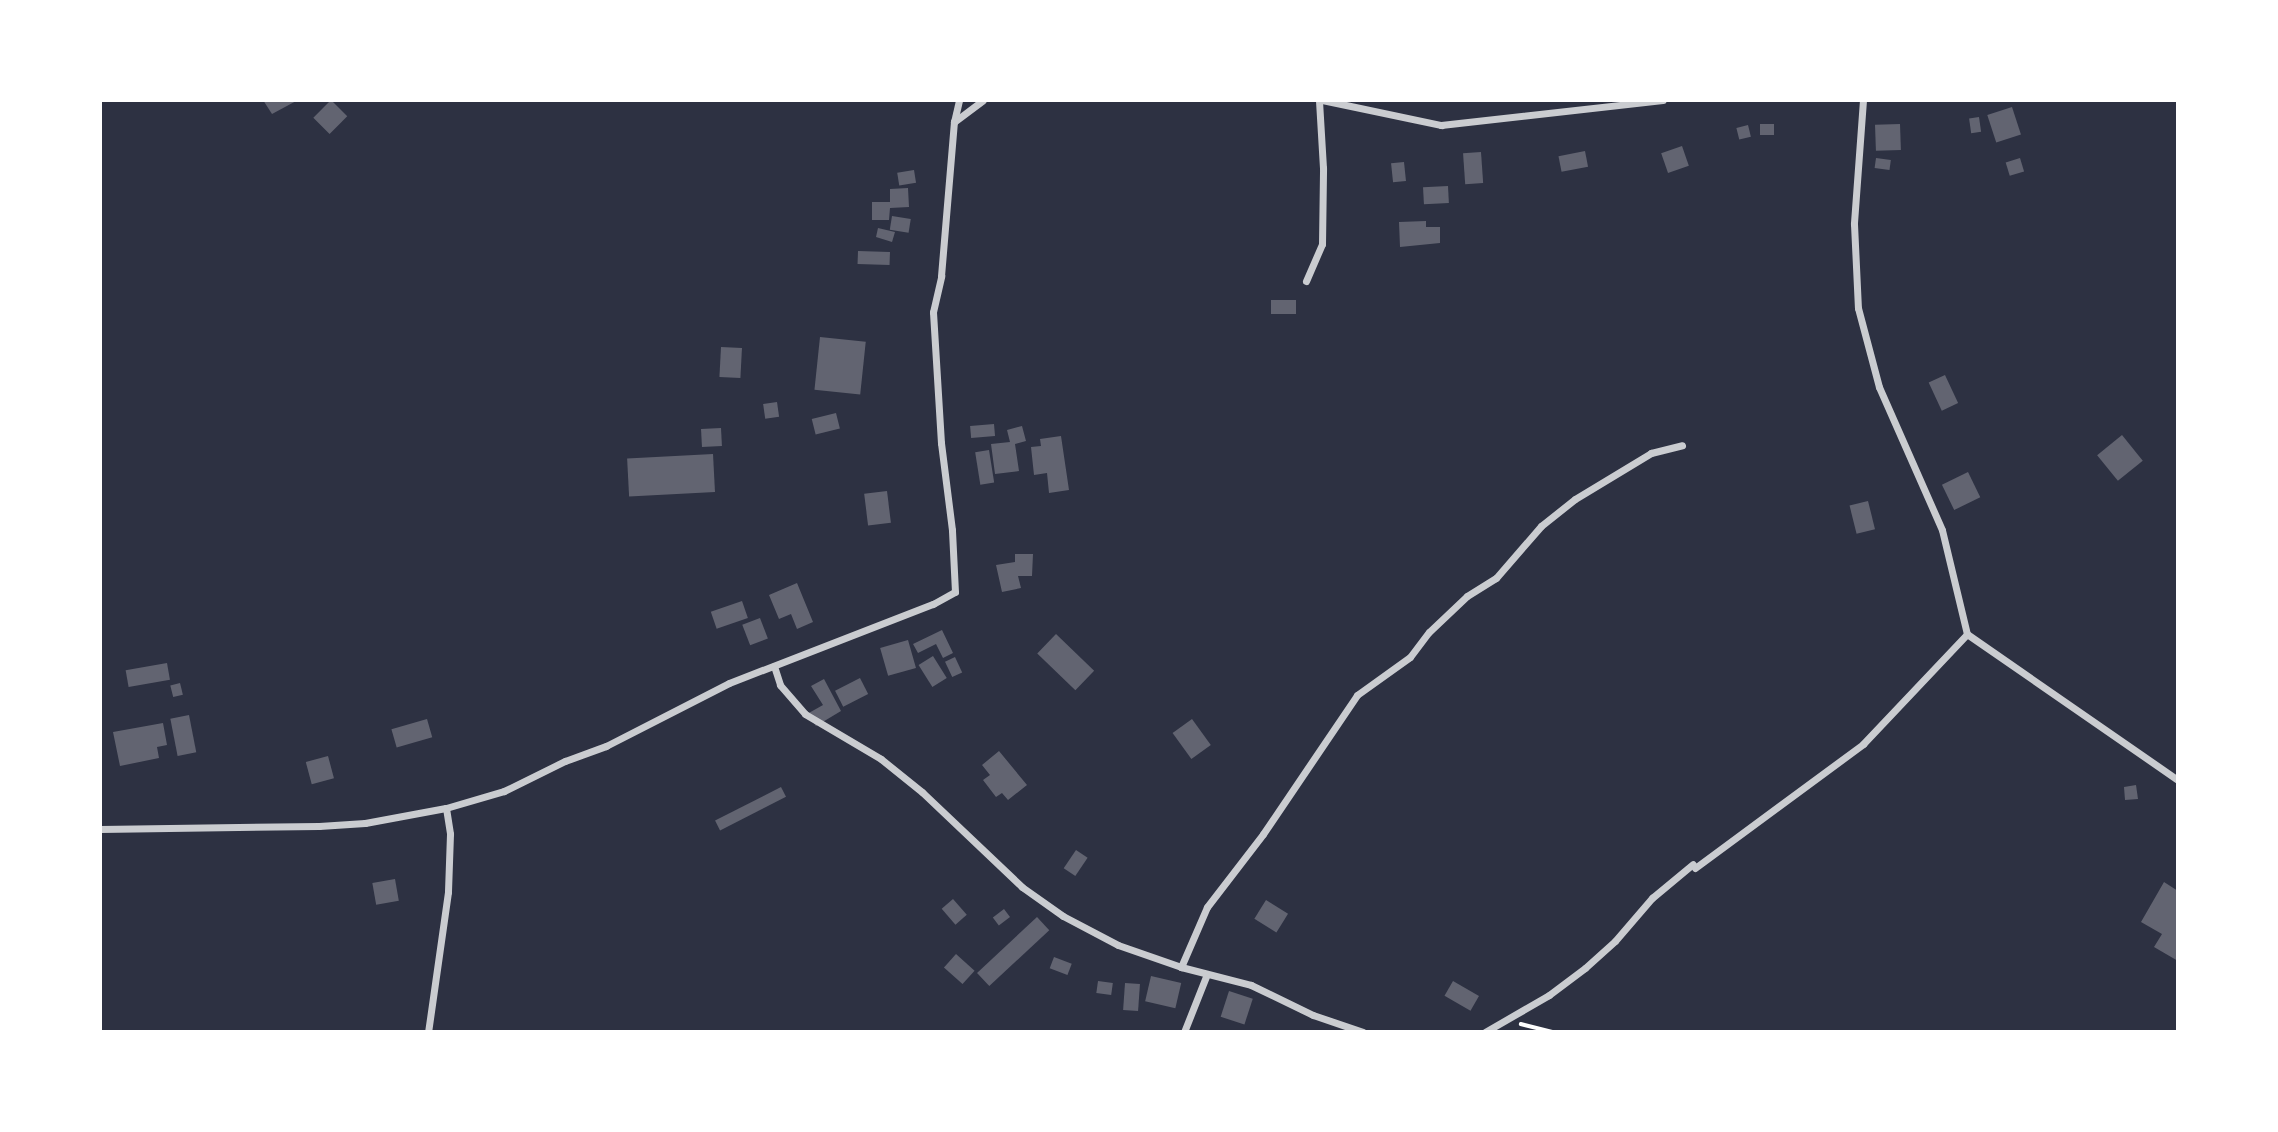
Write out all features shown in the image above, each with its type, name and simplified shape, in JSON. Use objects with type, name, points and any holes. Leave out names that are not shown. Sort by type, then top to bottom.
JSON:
[{"type":"street","points":[[100,829],[365,823],[446,808],[505,791],[565,761],[606,746],[729,683],[955,593],[952,530],[941,443],[933,312],[941,276],[954,122],[959,100]]},
{"type":"street","points":[[954,122],[983,100]]},
{"type":"street","points":[[1306,281],[1322,244],[1321,100],[1441,125],[1663,100]]},
{"type":"street","points":[[1863,100],[1854,224],[1858,308],[1879,387],[1942,530],[1967,634],[2178,780]]},
{"type":"street","points":[[1181,967],[1207,907],[1263,834],[1357,695],[1410,657],[1429,632],[1467,596],[1496,578],[1541,526],[1575,499],[1651,453],[1682,445]]},
{"type":"street","points":[[1485,1032],[1585,968],[1615,941],[1652,898],[1863,744],[1967,634]]},
{"type":"street","points":[[774,666],[780,685],[805,714],[881,759],[922,792],[1022,887],[1063,916],[1118,945],[1181,967],[1251,985],[1313,1015],[1363,1032]]},
{"type":"street","points":[[428,1032],[448,892],[450,834],[446,808]]},
{"type":"street","points":[[1184,1032],[1207,974]]},
{"type":"path","points":[[1505,1021],[1552,1032]]},
{"type":"building","points":[[263,100],[298,100],[272,114]]},
{"type":"building","points":[[331,100],[347,116],[330,134],[313,118]]},
{"type":"building","points":[[2012,107],[2021,135],[1996,143],[1987,115]]},
{"type":"building","points":[[1979,117],[1981,132],[1971,133],[1969,118]]},
{"type":"building","points":[[1760,124],[1774,124],[1774,135],[1760,135]]},
{"type":"building","points":[[1900,124],[1901,150],[1876,151],[1875,125]]},
{"type":"building","points":[[1748,125],[1751,137],[1739,140],[1736,128]]},
{"type":"building","points":[[1682,146],[1689,166],[1668,173],[1661,153]]},
{"type":"building","points":[[1585,151],[1588,167],[1562,172],[1558,156]]},
{"type":"building","points":[[1481,152],[1483,183],[1465,184],[1463,153]]},
{"type":"building","points":[[1876,158],[1891,160],[1889,170],[1875,168]]},
{"type":"building","points":[[2020,158],[2024,171],[2010,176],[2006,162]]},
{"type":"building","points":[[1404,162],[1406,181],[1393,182],[1391,163]]},
{"type":"building","points":[[914,170],[916,183],[899,185],[897,173]]},
{"type":"building","points":[[1448,186],[1449,203],[1424,204],[1423,187]]},
{"type":"building","points":[[908,188],[909,207],[890,208],[889,220],[872,220],[872,202],[890,202],[890,189]]},
{"type":"building","points":[[892,216],[911,219],[909,233],[890,230]]},
{"type":"building","points":[[1426,221],[1426,227],[1440,227],[1440,243],[1400,247],[1399,222]]},
{"type":"building","points":[[878,228],[895,232],[892,242],[876,237]]},
{"type":"building","points":[[858,251],[890,252],[890,265],[858,264]]},
{"type":"building","points":[[1271,300],[1296,300],[1296,314],[1271,314]]},
{"type":"building","points":[[820,337],[866,342],[860,395],[814,390]]},
{"type":"building","points":[[721,347],[742,348],[740,378],[719,377]]},
{"type":"building","points":[[1945,375],[1958,403],[1942,411],[1929,383]]},
{"type":"building","points":[[777,402],[779,417],[765,419],[763,404]]},
{"type":"building","points":[[836,413],[840,429],[816,435],[812,419]]},
{"type":"building","points":[[994,424],[995,436],[971,438],[970,426]]},
{"type":"building","points":[[1022,426],[1026,441],[1015,444],[1019,471],[995,474],[991,444],[1010,442],[1007,430]]},
{"type":"building","points":[[721,428],[722,446],[702,447],[701,429]]},
{"type":"building","points":[[2122,435],[2143,461],[2118,481],[2097,455]]},
{"type":"building","points":[[1061,436],[1069,490],[1049,493],[1047,473],[1034,475],[1031,447],[1041,446],[1040,439]]},
{"type":"building","points":[[989,450],[994,483],[980,485],[975,452]]},
{"type":"building","points":[[713,454],[715,492],[629,496],[627,459]]},
{"type":"building","points":[[1968,472],[1980,497],[1954,510],[1942,485]]},
{"type":"building","points":[[887,491],[891,523],[868,526],[864,494]]},
{"type":"building","points":[[1868,501],[1875,529],[1857,534],[1850,506]]},
{"type":"building","points":[[1015,554],[1033,554],[1032,576],[1018,576],[1021,588],[1002,592],[996,565],[1015,562]]},
{"type":"building","points":[[797,583],[813,622],[797,629],[791,614],[779,619],[769,595]]},
{"type":"building","points":[[742,601],[748,618],[717,629],[711,612]]},
{"type":"building","points":[[760,618],[768,639],[750,645],[742,625]]},
{"type":"building","points":[[942,630],[953,653],[943,658],[936,644],[918,653],[913,644]]},
{"type":"building","points":[[1056,634],[1094,671],[1075,690],[1037,653]]},
{"type":"building","points":[[908,640],[916,668],[888,676],[880,648]]},
{"type":"building","points":[[933,656],[947,678],[932,687],[919,665]]},
{"type":"building","points":[[955,657],[962,672],[952,677],[945,662]]},
{"type":"building","points":[[167,663],[170,680],[129,687],[126,670]]},
{"type":"building","points":[[860,678],[868,694],[843,707],[835,691]]},
{"type":"building","points":[[824,679],[841,711],[816,726],[807,714],[823,705],[811,686]]},
{"type":"building","points":[[180,683],[183,695],[173,697],[170,685]]},
{"type":"building","points":[[189,715],[196,752],[178,756],[170,719]]},
{"type":"building","points":[[427,719],[432,737],[397,747],[391,729]]},
{"type":"building","points":[[1192,719],[1211,745],[1191,759],[1173,733]]},
{"type":"building","points":[[163,723],[167,745],[157,747],[159,758],[120,766],[113,732]]},
{"type":"building","points":[[999,751],[1027,785],[1008,800],[1002,793],[996,797],[983,780],[990,775],[982,765]]},
{"type":"building","points":[[328,756],[334,778],[312,784],[306,762]]},
{"type":"building","points":[[2136,785],[2138,799],[2125,800],[2124,787]]},
{"type":"building","points":[[781,787],[786,797],[720,830],[715,821]]},
{"type":"building","points":[[1076,850],[1088,858],[1075,876],[1064,868]]},
{"type":"building","points":[[395,879],[399,901],[376,905],[372,883]]},
{"type":"building","points":[[2164,882],[2178,891],[2178,961],[2154,947],[2162,934],[2141,922]]},
{"type":"building","points":[[953,899],[967,915],[955,925],[942,909]]},
{"type":"building","points":[[1266,900],[1288,914],[1276,932],[1254,919]]},
{"type":"building","points":[[1004,909],[1010,917],[999,925],[993,917]]},
{"type":"building","points":[[1037,917],[1049,930],[989,986],[977,973]]},
{"type":"building","points":[[956,954],[975,971],[963,984],[944,967]]},
{"type":"building","points":[[1054,957],[1072,964],[1067,975],[1050,968]]},
{"type":"building","points":[[1151,976],[1181,983],[1175,1008],[1145,1001]]},
{"type":"building","points":[[1098,981],[1113,983],[1111,995],[1096,993]]},
{"type":"building","points":[[1453,981],[1479,996],[1470,1011],[1444,996]]},
{"type":"building","points":[[1125,983],[1140,984],[1138,1011],[1123,1010]]},
{"type":"building","points":[[1229,991],[1253,999],[1244,1024],[1221,1017]]}]
